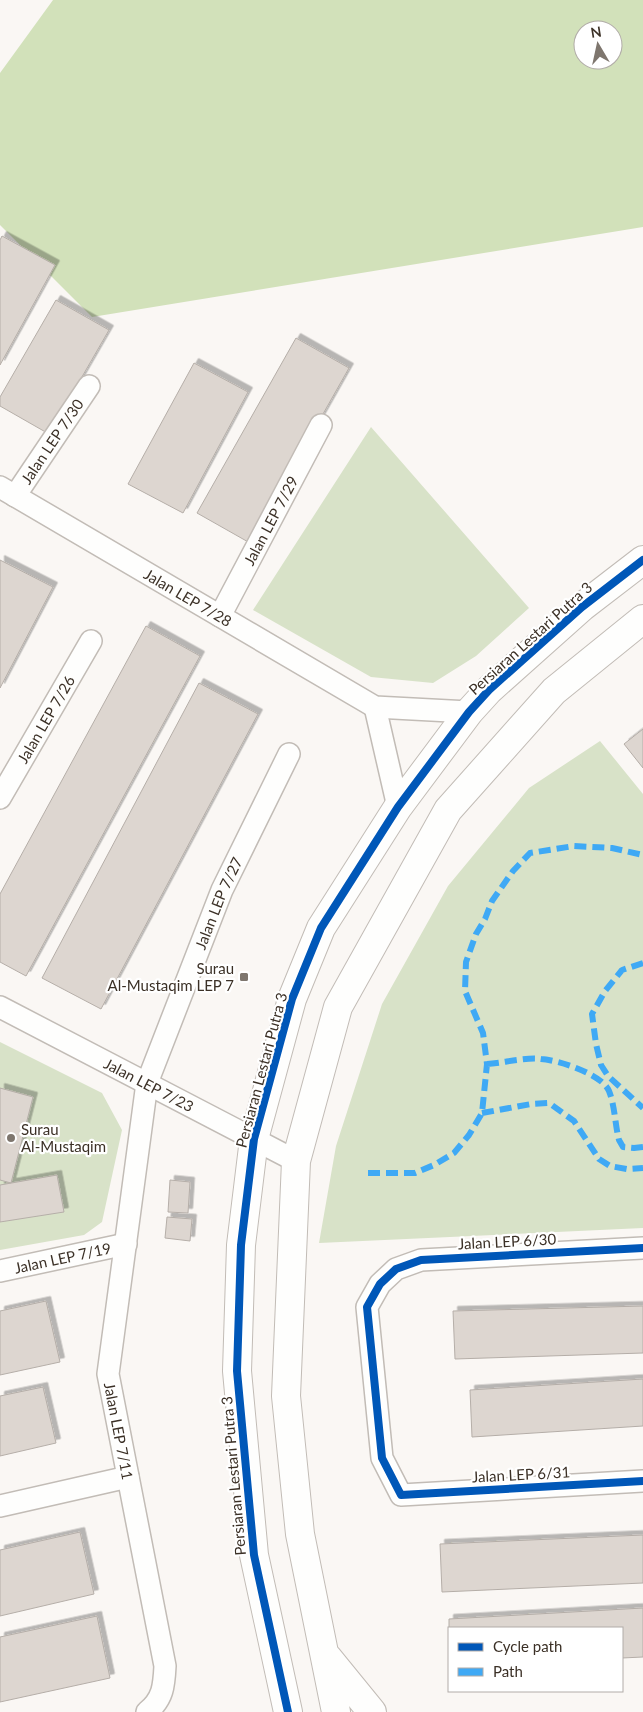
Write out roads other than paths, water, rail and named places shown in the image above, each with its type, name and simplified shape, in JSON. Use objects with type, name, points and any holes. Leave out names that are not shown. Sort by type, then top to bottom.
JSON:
[{"type":"street","name":"Jalan LEP 7/30","points":[[8,492],[89,386]]},
{"type":"street","name":"Jalan LEP 7/29","points":[[220,616],[321,425]]},
{"type":"street","name":"Jalan LEP 7/28","points":[[8,492],[375,707]]},
{"type":"street","name":"Persiaran Lestari Putra 3","points":[[288,1712],[254,1555],[237,1371],[241,1245],[254,1139],[292,999],[322,928],[398,807],[469,712],[489,690],[582,607],[643,560]]},
{"type":"street","points":[[336,1712],[300,1534],[286,1396],[296,1161],[338,1007],[448,810],[554,691],[643,620]]},
{"type":"street","name":"Jalan LEP 7/26","points":[[0,798],[91,641]]},
{"type":"street","points":[[398,807],[375,707],[469,712]]},
{"type":"street","name":"Jalan LEP 7/27","points":[[147,1083],[222,890],[289,754]]},
{"type":"street","name":"Jalan LEP 7/23","points":[[0,1007],[296,1161]]},
{"type":"street","name":"Jalan LEP 7/11","points":[[147,1083],[108,1374],[166,1666],[164,1687],[156,1704],[147,1712]]},
{"type":"street","name":"Jalan LEP 7/19","points":[[0,1271],[126,1244]]},
{"type":"street","name":"Jalan LEP 6/30","points":[[401,1495],[382,1458],[367,1307],[380,1284],[396,1269],[421,1260],[643,1248]]},
{"type":"street","points":[[0,1506],[128,1477]]},
{"type":"street","name":"Jalan LEP 6/31","points":[[401,1495],[643,1481]]},
{"type":"street","points":[[324,1652],[372,1712]]},
{"type":"place","name":"Surau Al-Mustaqim LEP 7","points":[[244,977]]},
{"type":"place","name":"Surau Al-Mustaqim","points":[[11,1138]]}]
